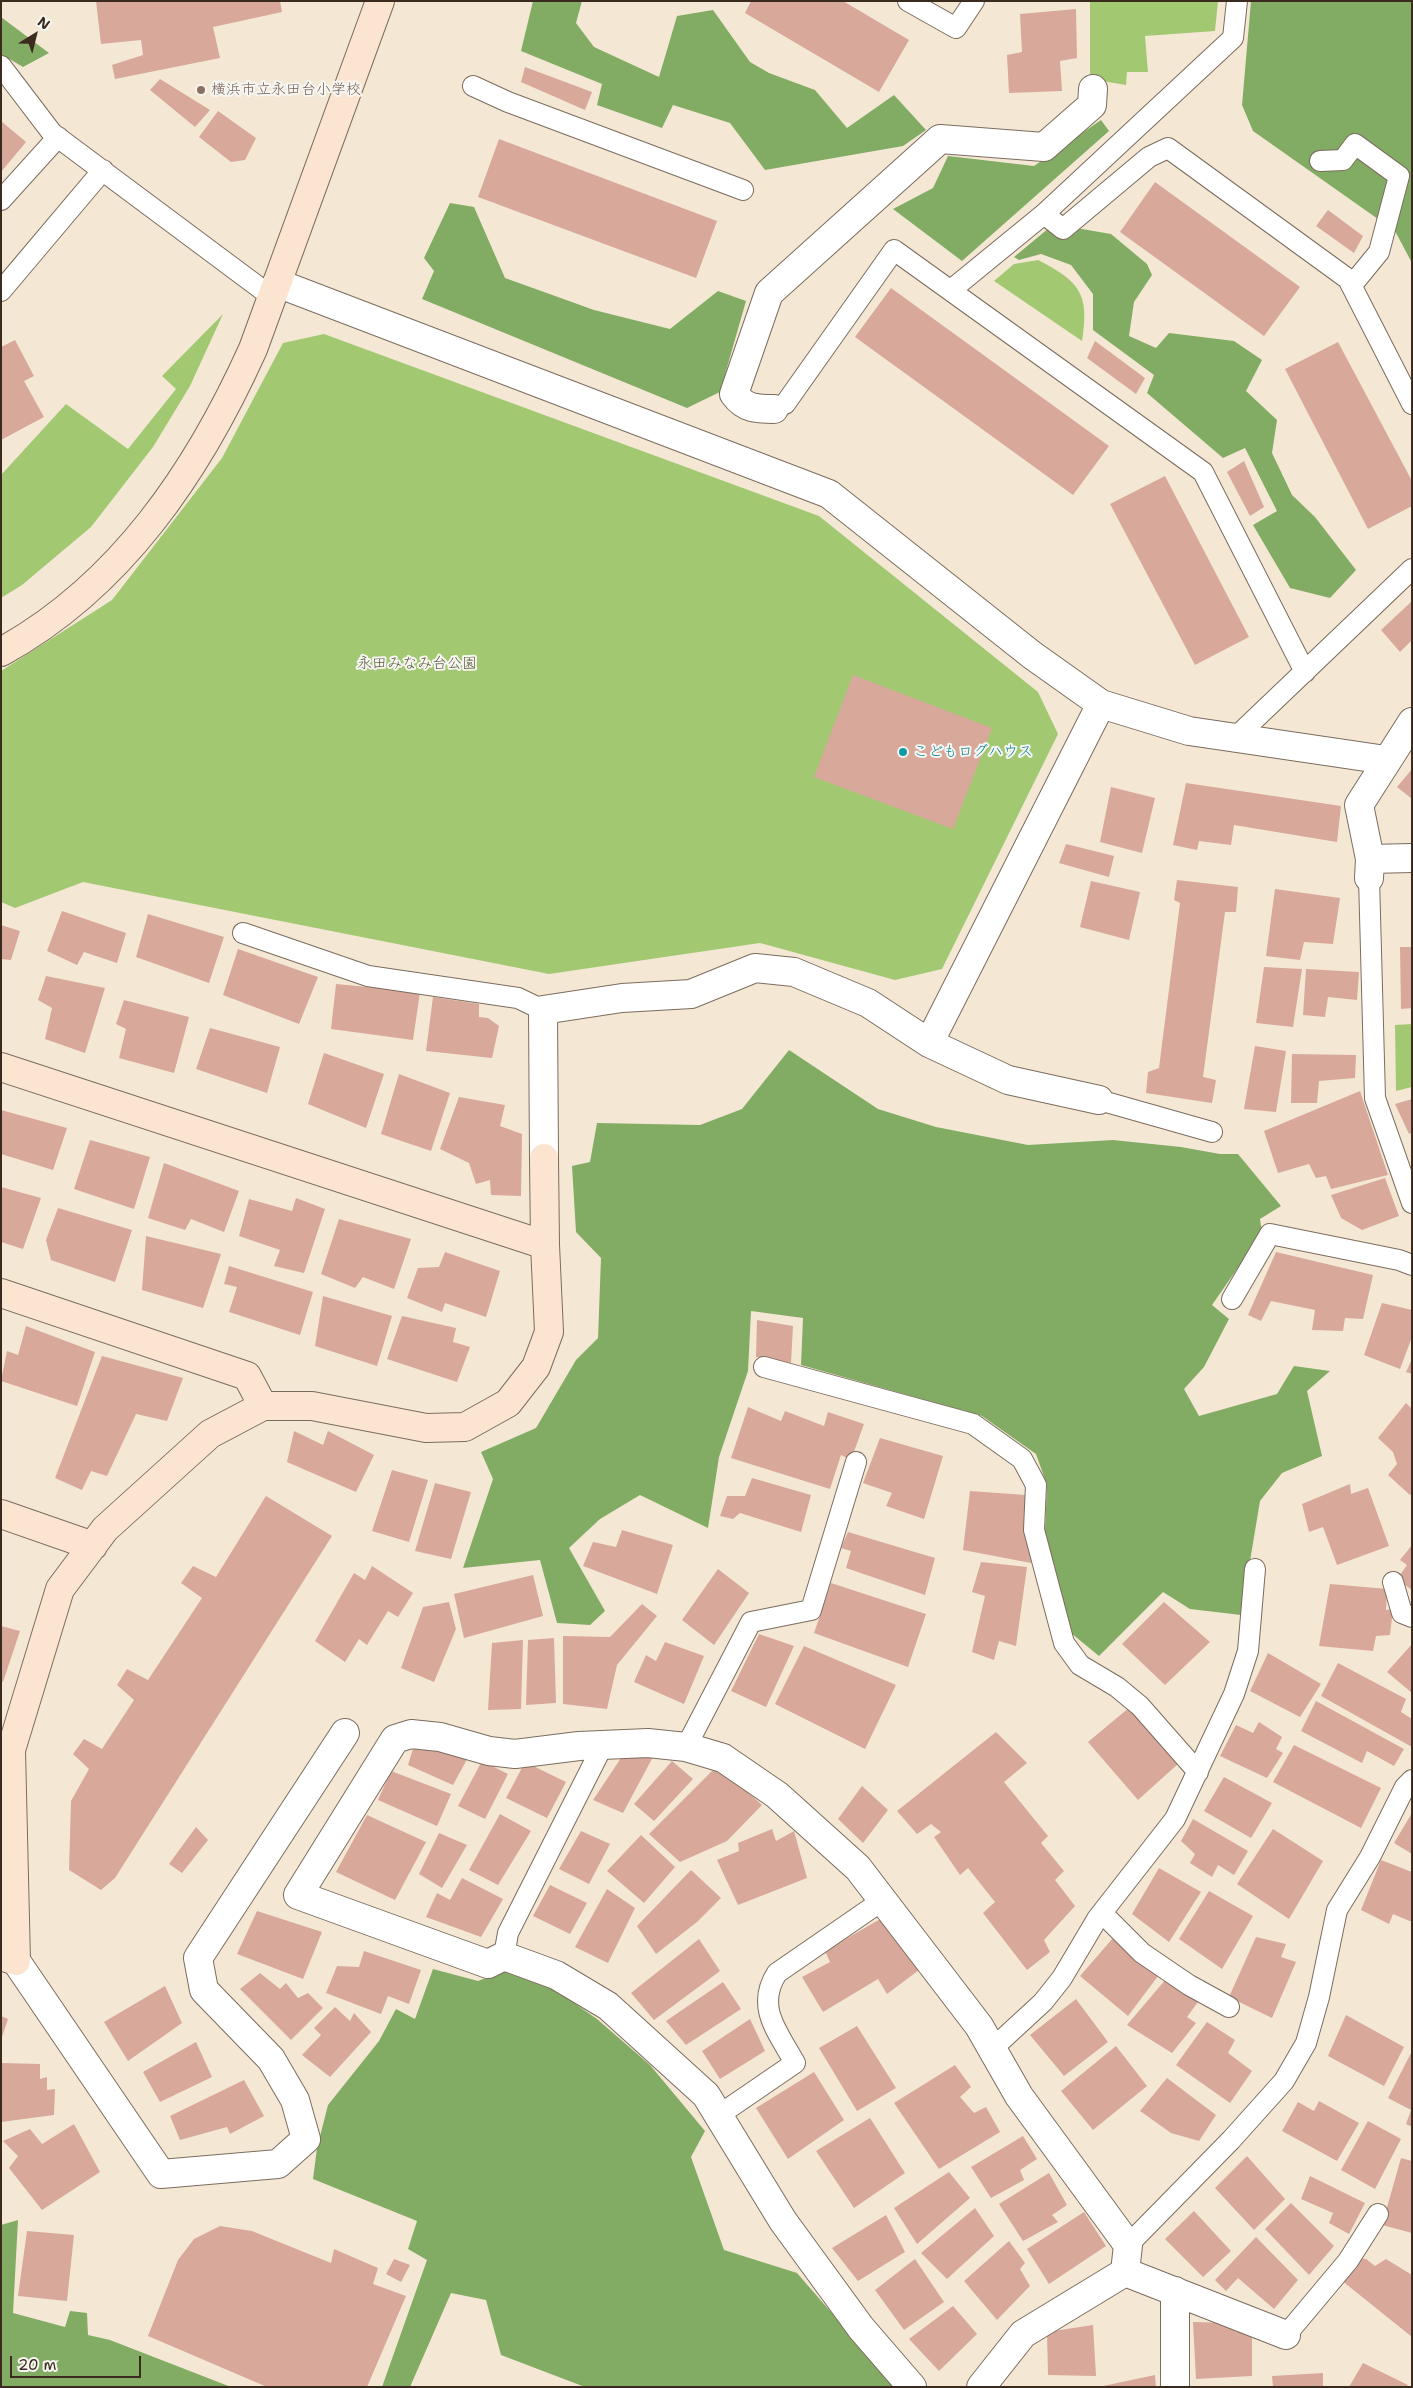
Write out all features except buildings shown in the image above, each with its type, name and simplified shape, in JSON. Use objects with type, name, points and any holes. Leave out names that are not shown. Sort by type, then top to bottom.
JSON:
[{"type":"street","points":[[1,652],[22,641],[82,598],[129,549],[165,505],[203,449],[232,395],[253,349],[380,1]]},
{"type":"street","points":[[779,406],[755,410],[741,404],[734,394],[769,293],[940,139],[1044,147],[1092,105],[1093,90]]},
{"type":"street","points":[[275,290],[829,494],[1032,655],[1101,704],[1189,731],[1386,760]]},
{"type":"street","points":[[929,1043],[1101,704]]},
{"type":"street","points":[[1412,722],[1359,805],[1369,868],[1412,858]]},
{"type":"street","points":[[344,1733],[198,1958],[204,1990],[271,2059],[295,2100],[306,2139],[278,2164],[161,2174],[9,1958],[6,1748],[60,1589],[106,1529],[210,1434],[263,1406],[312,1406],[426,1428],[465,1427],[508,1403],[536,1367],[549,1332],[545,1246],[542,1010],[622,998],[691,994],[755,968],[794,972],[868,1003],[929,1043],[1008,1080],[1099,1100]]},
{"type":"street","points":[[1,1067],[545,1246]]},
{"type":"street","points":[[1,1293],[247,1376],[263,1406]]},
{"type":"street","points":[[1,1514],[93,1546]]},
{"type":"street","points":[[912,2387],[861,2328],[783,2221],[706,2095],[608,2006],[556,1975],[504,1956],[488,1964],[298,1895],[395,1739],[411,1734],[440,1737],[489,1752],[515,1754],[578,1746],[648,1743],[686,1747],[724,1758],[777,1795],[858,1868],[979,2026],[1019,2096],[1128,2245],[1125,2272]]},
{"type":"street","points":[[1125,2272],[1286,2335]]},
{"type":"street","points":[[982,2387],[1023,2334],[1125,2272]]},
{"type":"street","points":[[1175,2291],[1175,2387]]},
{"type":"lane","points":[[908,1],[956,28],[974,1]]},
{"type":"lane","points":[[951,290],[1044,214],[1232,42],[1237,1]]},
{"type":"lane","points":[[1,66],[52,133],[58,138],[275,290]]},
{"type":"lane","points":[[473,86],[508,102],[743,190]]},
{"type":"lane","points":[[1,200],[58,138]]},
{"type":"lane","points":[[1320,161],[1343,160],[1355,144],[1405,179],[1379,252],[1352,285]]},
{"type":"lane","points":[[1044,214],[1063,229],[1149,157],[1168,148],[1348,279],[1412,404]]},
{"type":"lane","points":[[1,291],[103,170]]},
{"type":"lane","points":[[779,406],[894,250],[1204,472],[1305,672]]},
{"type":"lane","points":[[1236,737],[1412,569]]},
{"type":"lane","points":[[1369,868],[1375,1098],[1412,1203]]},
{"type":"lane","points":[[243,933],[368,976],[518,998],[542,1010]]},
{"type":"lane","points":[[1099,1100],[1212,1132]]},
{"type":"lane","points":[[1232,1299],[1270,1234],[1399,1260],[1412,1265]]},
{"type":"lane","points":[[764,1367],[972,1424],[1022,1459],[1036,1485],[1034,1530],[1064,1643],[1080,1665],[1117,1687],[1140,1706],[1198,1772]]},
{"type":"lane","points":[[686,1747],[751,1622],[811,1610],[856,1462]]},
{"type":"lane","points":[[992,2049],[1043,2002],[1062,1978],[1102,1913],[1175,1819],[1234,1694],[1248,1651],[1255,1569]]},
{"type":"lane","points":[[1393,1582],[1402,1613],[1412,1617]]},
{"type":"lane","points":[[504,1956],[508,1933],[602,1746]]},
{"type":"lane","points":[[1128,2245],[1231,2140],[1284,2081],[1306,2043],[1320,1997],[1337,1910],[1370,1857],[1405,1787],[1412,1780]]},
{"type":"lane","points":[[719,2115],[794,2063],[768,2013],[769,1986],[777,1973],[883,1900]]},
{"type":"lane","points":[[1102,1913],[1142,1953],[1189,1985],[1229,2007]]},
{"type":"lane","points":[[1286,2335],[1348,2261],[1378,2214]]},
{"type":"green space","points":[[533,1],[582,1],[576,23],[594,47],[659,77],[677,16],[713,10],[750,62],[769,73],[815,90],[847,128],[894,95],[926,130],[903,146],[765,170],[730,123],[673,105],[662,128],[597,105],[602,84],[521,51]]},
{"type":"green space","points":[[1090,1],[1218,1],[1215,31],[1145,36],[1148,72],[1127,72],[1126,85],[1090,79]]},
{"type":"green space","points":[[1251,1],[1412,1],[1412,263],[1395,231],[1253,131],[1242,105]]},
{"type":"green space","points":[[1,17],[49,53],[23,67],[1,54]]},
{"type":"green space","points":[[1101,120],[1109,131],[962,261],[893,209],[933,188],[948,156],[1034,166]]},
{"type":"green space","points":[[450,203],[474,207],[505,278],[594,310],[670,329],[718,291],[746,301],[720,392],[687,408],[422,299],[434,271],[424,258]]},
{"type":"green space","points":[[1049,228],[1068,238],[1076,228],[1111,234],[1147,264],[1152,275],[1134,302],[1129,336],[1156,348],[1169,333],[1234,341],[1262,360],[1246,391],[1277,420],[1272,453],[1292,495],[1315,517],[1356,570],[1330,598],[1290,588],[1253,525],[1277,511],[1245,448],[1223,458],[1147,393],[1154,375],[1093,330],[1093,294],[1071,265],[1041,254],[1019,260],[1014,257]]},
{"type":"green space","points":[[1038,260],[1063,275],[1078,290],[1084,311],[1082,341],[994,281],[1014,264]]},
{"type":"green space","points":[[223,314],[190,386],[153,447],[91,527],[22,585],[1,598],[1,475],[66,404],[128,449],[176,389],[162,376]]},
{"type":"green space","name":"永田みなみ台公園","points":[[324,334],[819,516],[1038,692],[1058,734],[942,969],[895,980],[760,943],[549,974],[83,882],[15,908],[1,902],[1,671],[112,600],[222,458],[283,343]]},
{"type":"green space","points":[[1412,1024],[1412,1087],[1396,1091],[1395,1025]]},
{"type":"green space","points":[[789,1050],[878,1109],[936,1127],[1028,1145],[1113,1140],[1181,1147],[1220,1154],[1238,1154],[1281,1206],[1260,1219],[1262,1233],[1212,1305],[1229,1319],[1204,1367],[1184,1389],[1199,1416],[1277,1394],[1294,1366],[1330,1371],[1307,1391],[1322,1456],[1282,1473],[1260,1501],[1241,1615],[1190,1609],[1163,1592],[1099,1656],[1071,1633],[1045,1531],[1047,1485],[1036,1454],[982,1416],[801,1365],[803,1318],[751,1311],[748,1371],[719,1457],[708,1528],[640,1495],[600,1519],[569,1548],[605,1611],[590,1625],[557,1623],[540,1560],[463,1568],[493,1479],[481,1452],[536,1428],[576,1360],[598,1338],[601,1258],[576,1232],[572,1166],[590,1162],[597,1123],[700,1125],[742,1109]]},
{"type":"green space","points":[[433,1969],[478,1981],[506,1970],[551,1987],[597,2019],[650,2065],[705,2131],[691,2157],[724,2250],[797,2273],[896,2387],[585,2387],[501,2355],[486,2300],[451,2293],[410,2387],[382,2387],[427,2260],[408,2249],[417,2221],[313,2179],[317,2148],[328,2105],[379,2041],[396,2009],[415,2019]]},
{"type":"green space","points":[[18,2220],[13,2313],[65,2327],[70,2311],[87,2313],[88,2335],[110,2340],[231,2387],[1,2387],[1,2225]]},
{"type":"place","name":"横浜市立永田台小学校","points":[[201,90]]},
{"type":"place","name":"こどもログハウス","points":[[903,752]]}]
